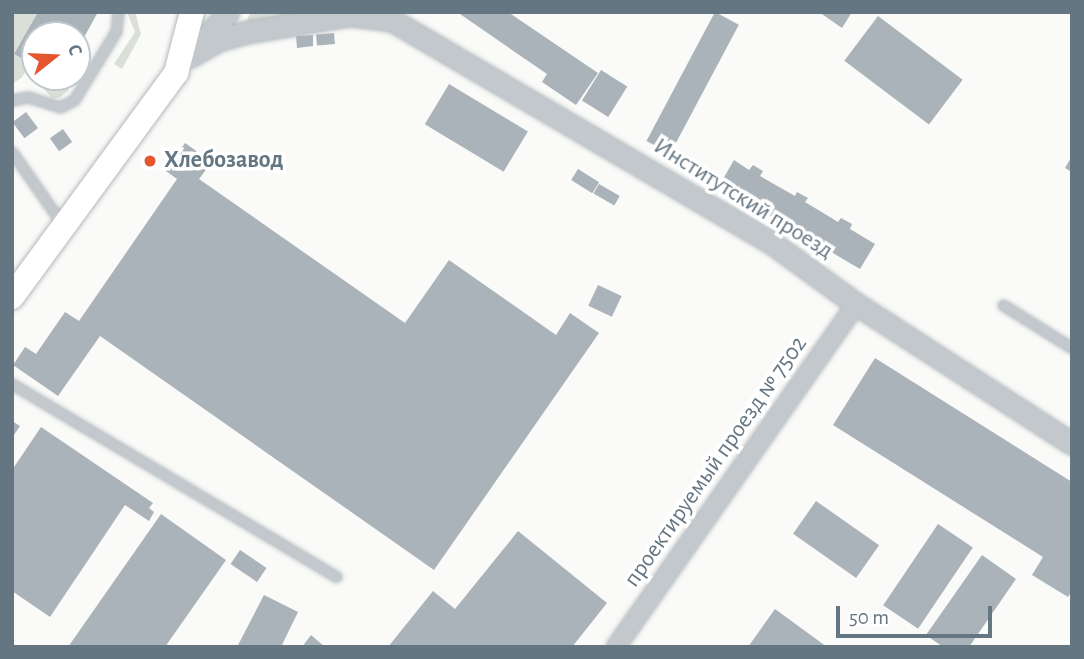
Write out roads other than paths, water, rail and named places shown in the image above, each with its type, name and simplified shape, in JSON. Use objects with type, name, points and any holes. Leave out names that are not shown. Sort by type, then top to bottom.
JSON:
[{"type":"main road","points":[[12,297],[184,64],[192,12]]},
{"type":"street","points":[[184,64],[228,12]]},
{"type":"street","points":[[184,64],[234,34],[333,16],[384,15]]},
{"type":"street","name":"Институтский проезд","points":[[384,15],[769,241],[856,304],[1072,444]]},
{"type":"street","name":"проектируемый проезд № 7502","points":[[616,647],[856,304]]},
{"type":"lane","points":[[12,100],[28,97],[60,107],[74,100],[116,31],[118,12]]},
{"type":"lane","points":[[12,152],[63,225]]},
{"type":"lane","points":[[1003,305],[1072,348]]},
{"type":"lane","points":[[12,384],[336,576]]},
{"type":"place","name":"Хлебозавод","points":[[150,161]]}]
